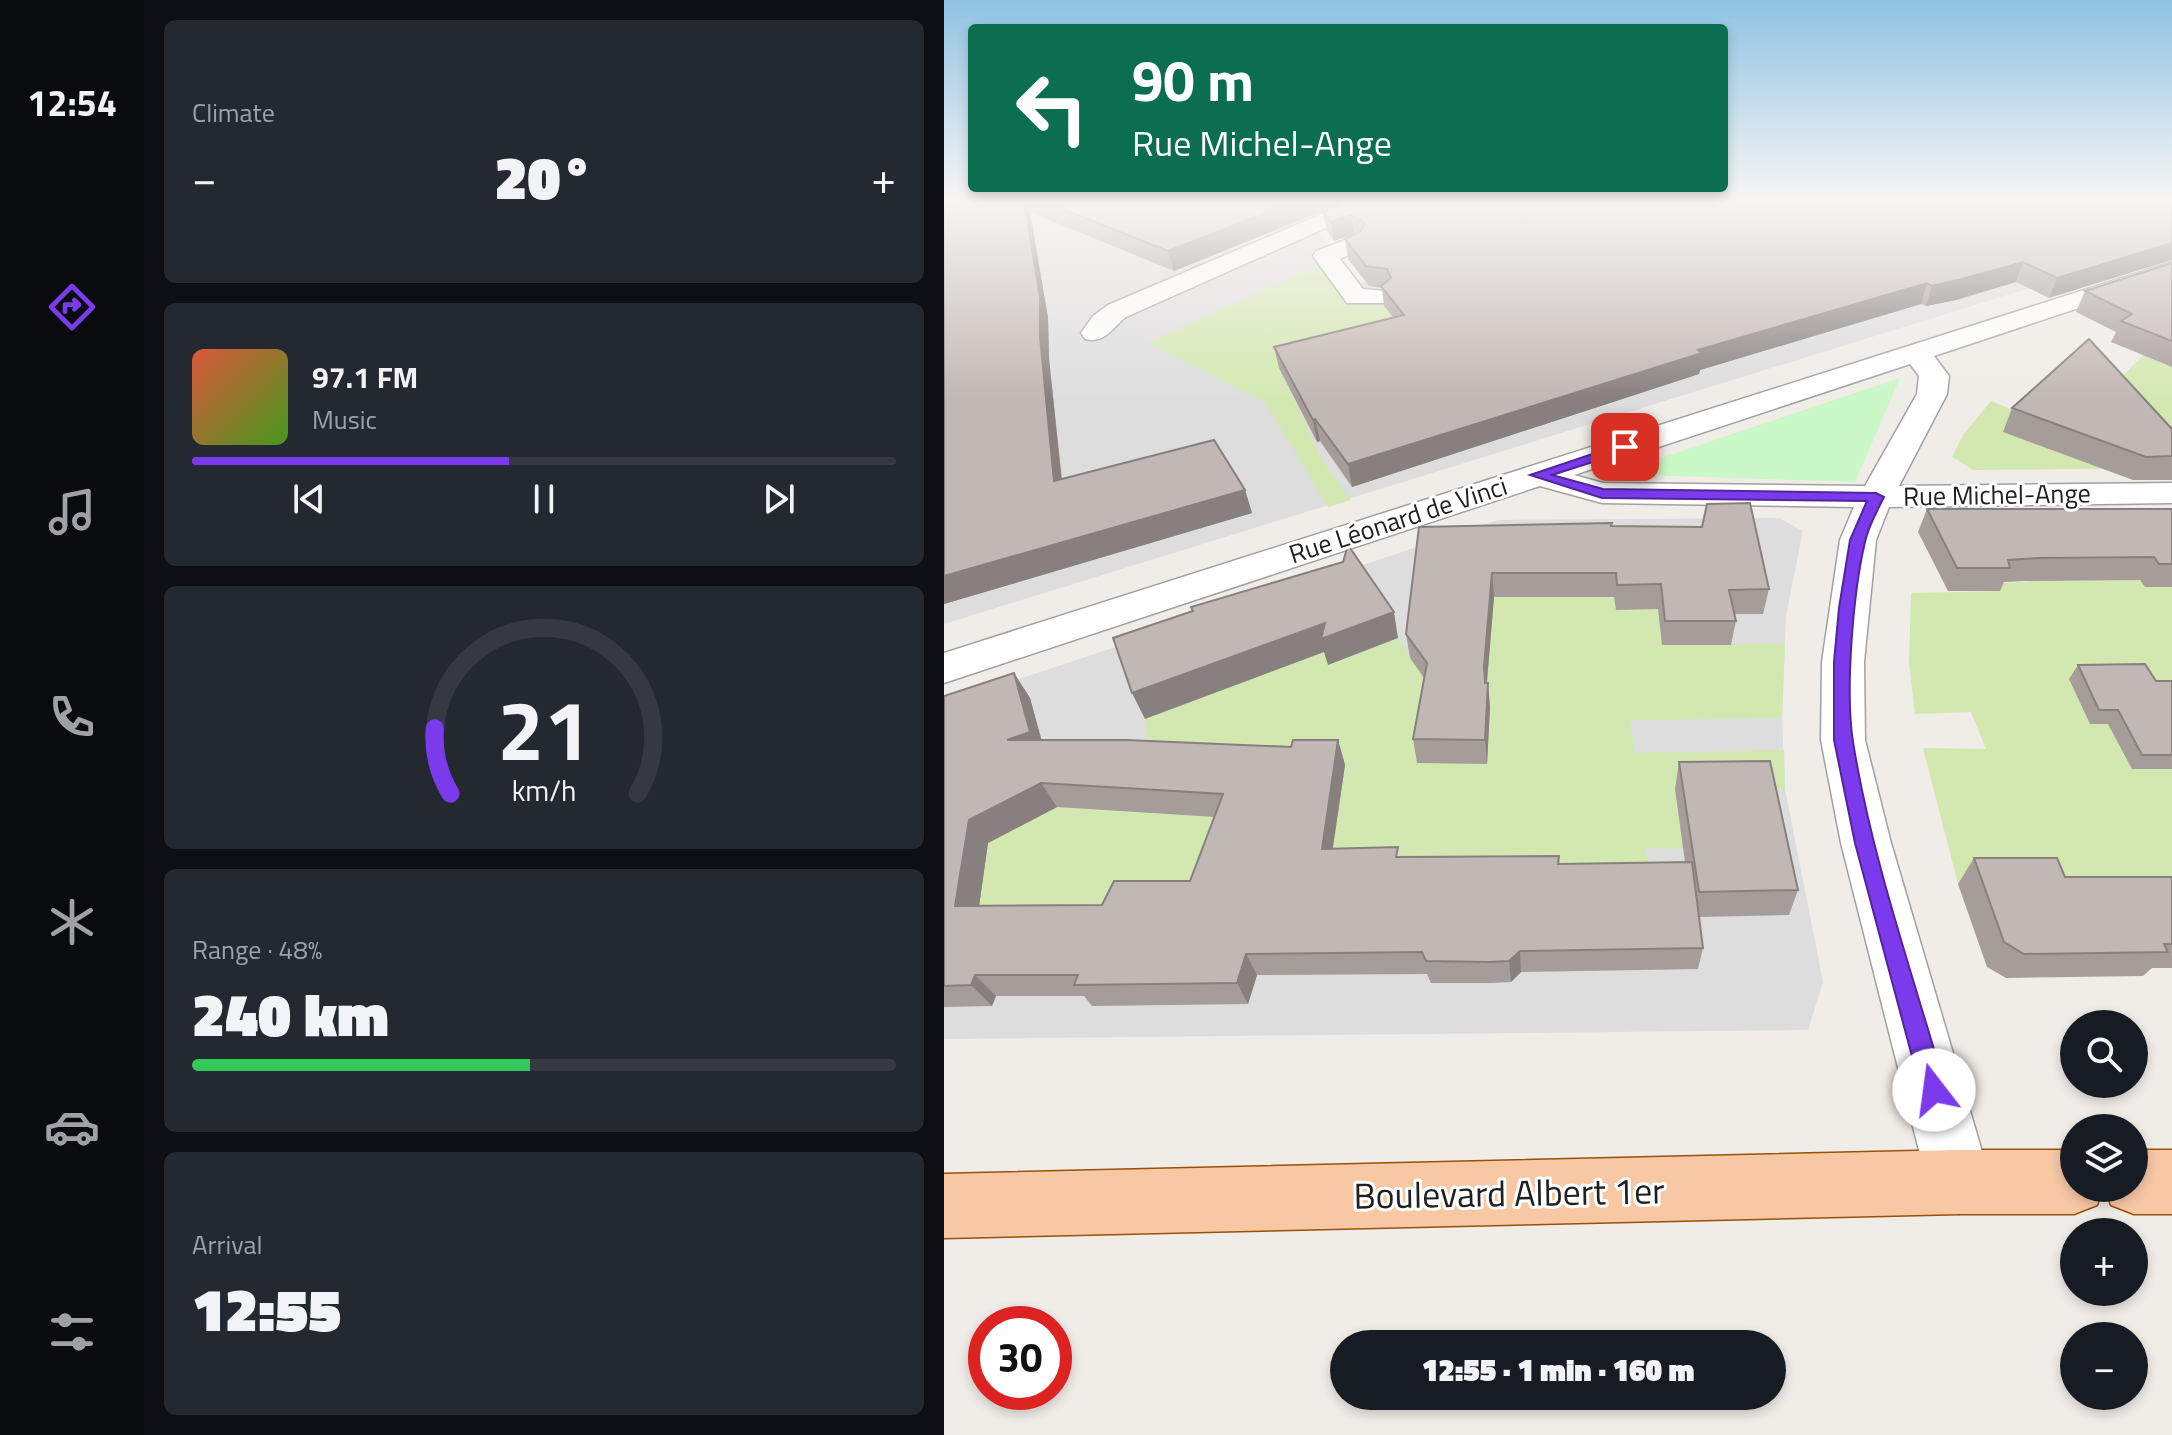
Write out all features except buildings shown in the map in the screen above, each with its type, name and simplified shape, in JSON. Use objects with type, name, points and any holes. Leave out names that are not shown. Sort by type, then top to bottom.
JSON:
[{"type":"main road","name":"Boulevard Albert 1er","points":[[944,1206],[2060,1182]]},
{"type":"main road","points":[[2148,1182],[2172,1182]]},
{"type":"street","points":[[1095,333],[1117,311],[1219,266]]},
{"type":"street","points":[[1333,266],[1356,297],[1378,297]]},
{"type":"street","name":"Rue Léonard de Vinci","points":[[944,668],[2172,269]]},
{"type":"street","points":[[1917,354],[1934,376],[1932,394],[1876,497],[1858,540],[1847,608],[1843,740],[1866,843],[1959,1182]]},
{"type":"street","name":"Rue Michel-Ange","points":[[1537,475],[1602,493],[1876,497],[2172,493]]},
{"type":"shaded area","points":[[944,266],[1345,266],[1358,283],[1406,273],[1592,266],[2101,266],[944,624]]},
{"type":"shaded area","points":[[1779,518],[1803,531],[1786,616],[1782,718],[1785,789],[1823,982],[1808,1030],[944,1039],[944,704],[1498,520]]},
{"type":"green space","points":[[1317,266],[1322,266],[1346,305],[1384,305],[1394,318],[1285,380],[1323,462],[1351,500],[1328,507],[1265,402],[1147,343]]},
{"type":"green space","points":[[2143,355],[2172,367],[2172,468],[1973,470],[1952,457],[1963,435],[1991,401],[2022,414],[2113,386]]},
{"type":"green space","points":[[1900,378],[1855,482],[1613,474]]},
{"type":"green space","points":[[2107,568],[2172,587],[2172,902],[1958,884],[1923,748],[1986,749],[1971,712],[1915,714],[1909,663],[1911,593],[1999,591],[1997,583],[2028,582],[2024,573],[2112,580]]},
{"type":"green space","points":[[1613,584],[1616,609],[1658,609],[1690,645],[1785,643],[1782,718],[1630,720],[1635,753],[1784,750],[1785,789],[1675,789],[1683,849],[1645,848],[1652,885],[1194,927],[948,929],[944,788],[1149,752],[1144,715],[1332,649],[1336,662],[1398,638],[1420,673],[1492,611],[1494,597],[1554,597]]},
{"type":"route","points":[[1625,447],[1537,475],[1602,493],[1876,497],[1858,540],[1847,608],[1843,740],[1866,843],[1934,1090]]}]
